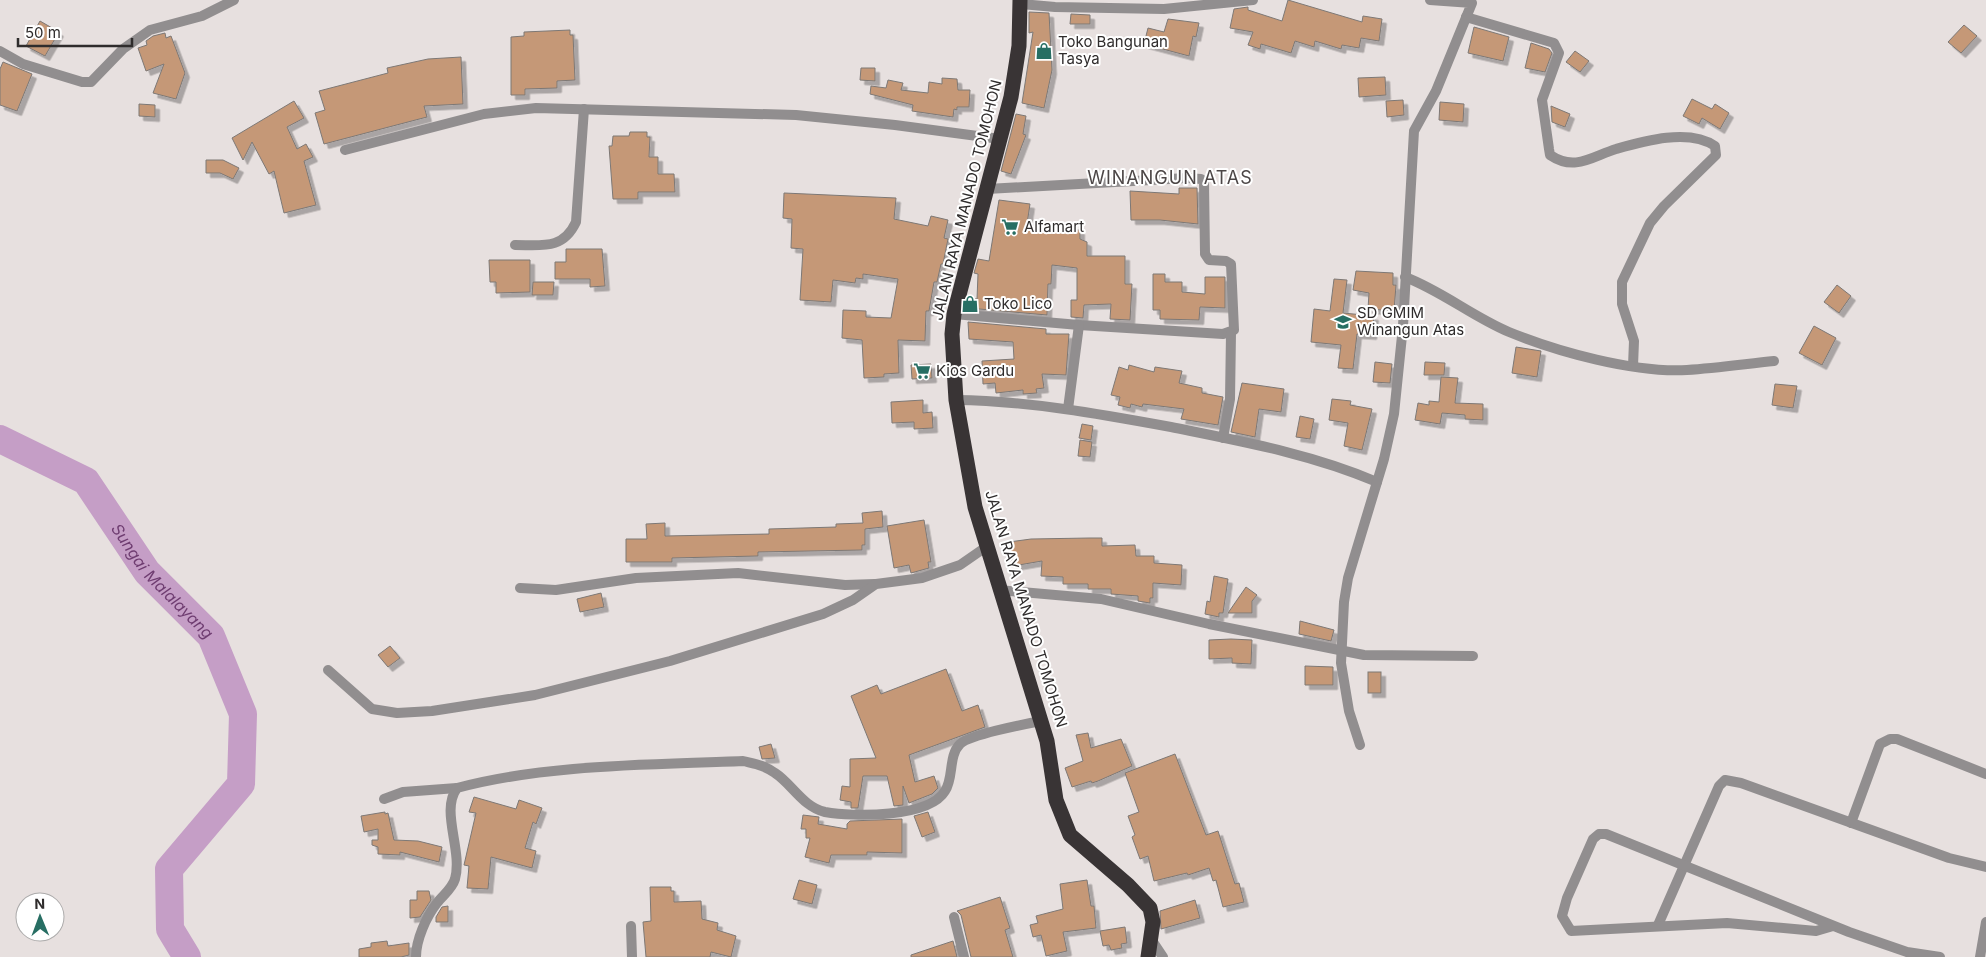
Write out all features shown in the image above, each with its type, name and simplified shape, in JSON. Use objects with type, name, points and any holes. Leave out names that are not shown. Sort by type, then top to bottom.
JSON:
[{"type":"highway","name":"JALAN RAYA MANADO TOMOHON","points":[[1021,2],[1018,60],[1000,140],[954,314],[952,334],[956,400],[975,506],[999,590],[1041,720],[1051,758],[1056,800],[1067,831],[1074,840],[1128,885],[1150,908],[1153,922],[1148,957]]},
{"type":"street","points":[[0,51],[23,64],[82,82],[91,82],[123,49],[150,30],[202,16],[234,0]]},
{"type":"street","points":[[1021,2],[1055,7],[1164,10],[1252,0]]},
{"type":"street","points":[[1360,745],[1349,711],[1341,663],[1344,602],[1348,578],[1377,482],[1394,414],[1403,326],[1415,126],[1436,91],[1473,1],[1430,0]]},
{"type":"street","points":[[1466,17],[1554,43],[1558,47],[1559,53],[1542,100],[1550,155],[1557,160],[1588,161],[1616,150],[1678,138],[1695,139],[1715,146],[1716,155],[1664,206],[1650,224],[1622,282],[1622,304],[1634,341],[1633,366]]},
{"type":"street","points":[[345,150],[484,114],[536,108],[796,115],[895,125],[1000,140]]},
{"type":"street","points":[[515,245],[544,245],[560,242],[570,236],[576,222],[584,109]]},
{"type":"street","points":[[987,188],[1187,178],[1201,179],[1204,182],[1206,257],[1209,260],[1229,262],[1231,266],[1235,327],[1231,333],[1230,399],[1224,438]]},
{"type":"street","points":[[1405,276],[1444,294],[1510,332],[1556,348],[1633,366],[1686,370],[1774,361]]},
{"type":"street","points":[[954,314],[1079,326],[1231,333]]},
{"type":"street","points":[[1068,409],[1079,326]]},
{"type":"street","points":[[956,400],[1015,402],[1068,409],[1224,438],[1281,451],[1377,482]]},
{"type":"street","points":[[520,588],[556,590],[636,578],[738,573],[845,585],[876,584],[922,578],[952,568],[960,565],[986,546]]},
{"type":"street","points":[[328,670],[372,709],[415,712],[475,705],[535,695],[670,661],[823,614],[853,600],[876,584]]},
{"type":"street","points":[[999,590],[1101,599],[1219,626],[1364,655],[1473,656]]},
{"type":"street","points":[[384,799],[404,792],[457,788],[479,782],[564,770],[743,761],[762,765],[776,774],[800,798],[823,812],[848,814],[886,813],[920,809],[933,802],[945,792],[954,754],[960,744],[980,736],[1041,720]]},
{"type":"street","points":[[1851,823],[1880,744],[1884,740],[1897,739],[1986,774]]},
{"type":"street","points":[[1658,925],[1719,786],[1725,780],[1741,783],[1948,858],[1986,867]]},
{"type":"street","points":[[416,957],[417,945],[435,905],[455,880],[457,869],[456,840],[450,804],[451,795],[457,788]]},
{"type":"street","points":[[1833,926],[1816,932],[1726,923],[1658,925],[1572,931],[1562,916],[1567,898],[1593,839],[1598,834],[1606,834],[1833,926],[1907,952],[1940,957]]},
{"type":"street","points":[[954,918],[964,957]]},
{"type":"street","points":[[1980,957],[1986,922]]},
{"type":"street","points":[[631,926],[632,957]]},
{"type":"street","points":[[1150,938],[1163,957]]},
{"type":"building","points":[[1288,0],[1362,22],[1363,16],[1382,19],[1379,41],[1361,38],[1359,48],[1342,45],[1341,49],[1315,41],[1314,47],[1295,41],[1291,53],[1261,44],[1260,49],[1248,45],[1253,32],[1230,28],[1234,9],[1248,7],[1248,10],[1282,21]]},
{"type":"building","points":[[1029,12],[1049,13],[1052,70],[1044,108],[1022,103],[1033,32],[1029,33]]},
{"type":"building","points":[[1071,14],[1090,15],[1090,24],[1070,24]]},
{"type":"building","points":[[1168,19],[1199,23],[1196,37],[1193,36],[1189,56],[1144,44],[1148,28],[1164,32]]},
{"type":"building","points":[[40,21],[59,32],[45,56],[26,46]]},
{"type":"building","points":[[1964,25],[1977,36],[1961,53],[1948,42]]},
{"type":"building","points":[[1474,27],[1509,37],[1503,61],[1468,53]]},
{"type":"building","points":[[570,30],[570,35],[573,35],[575,80],[557,81],[557,88],[525,89],[525,95],[511,95],[511,37],[524,36],[524,32]]},
{"type":"building","points":[[165,33],[166,38],[171,36],[185,73],[176,99],[153,93],[164,64],[146,71],[138,48],[147,45],[146,41],[153,36]]},
{"type":"building","points":[[1531,43],[1549,49],[1552,53],[1545,72],[1525,68]]},
{"type":"building","points":[[1575,51],[1589,61],[1580,72],[1566,62]]},
{"type":"building","points":[[461,57],[463,104],[424,106],[427,117],[324,144],[315,113],[325,110],[319,91],[388,73],[387,68],[428,59]]},
{"type":"building","points":[[3,62],[32,74],[17,111],[0,105],[0,69]]},
{"type":"building","points":[[861,68],[875,68],[875,81],[860,80]]},
{"type":"building","points":[[1385,77],[1386,95],[1359,97],[1358,78]]},
{"type":"building","points":[[942,78],[957,79],[958,90],[970,90],[969,107],[957,107],[957,110],[954,109],[953,117],[912,111],[913,105],[870,94],[871,86],[886,88],[888,80],[903,83],[901,90],[928,93],[929,82],[942,84]]},
{"type":"building","points":[[1692,99],[1712,109],[1715,104],[1729,113],[1720,129],[1702,118],[1699,124],[1683,116]]},
{"type":"building","points":[[1403,100],[1404,115],[1387,117],[1386,101]]},
{"type":"building","points":[[294,101],[304,118],[287,127],[297,149],[306,144],[313,157],[304,161],[316,205],[284,213],[274,171],[269,174],[252,142],[243,160],[232,138]]},
{"type":"building","points":[[1440,102],[1464,104],[1463,122],[1439,120]]},
{"type":"building","points":[[139,104],[155,105],[155,117],[139,116]]},
{"type":"building","points":[[1551,106],[1570,114],[1565,127],[1552,122]]},
{"type":"building","points":[[1016,114],[1026,116],[1023,134],[1026,135],[1011,174],[1001,171]]},
{"type":"building","points":[[630,132],[647,132],[647,137],[650,137],[649,157],[658,157],[658,174],[674,174],[675,192],[638,192],[638,199],[613,199],[609,146],[612,146],[613,136],[629,136]]},
{"type":"building","points":[[206,160],[223,160],[239,168],[233,179],[220,173],[206,173]]},
{"type":"building","points":[[1179,188],[1197,188],[1198,224],[1160,220],[1131,220],[1130,191],[1179,194]]},
{"type":"building","points":[[784,193],[896,198],[894,219],[928,226],[931,216],[948,220],[944,238],[948,239],[943,264],[941,264],[937,282],[934,282],[929,311],[926,311],[925,341],[898,340],[899,373],[884,374],[884,377],[864,378],[862,340],[842,338],[843,310],[866,311],[866,317],[891,318],[898,279],[863,274],[863,279],[856,278],[855,283],[833,280],[831,302],[800,300],[803,249],[791,248],[792,219],[783,218]]},
{"type":"building","points":[[999,200],[1030,204],[1027,224],[1060,230],[1080,230],[1080,239],[1087,242],[1087,256],[1125,256],[1125,284],[1132,284],[1130,320],[1110,319],[1111,304],[1084,305],[1083,318],[1071,317],[1071,300],[1077,300],[1077,268],[1052,265],[1051,284],[1048,284],[1047,315],[968,308],[968,299],[977,299],[978,274],[974,273],[978,259],[989,261]]},
{"type":"building","points":[[566,249],[602,249],[605,286],[590,287],[590,279],[555,279],[555,262],[566,262]]},
{"type":"building","points":[[489,260],[530,260],[530,292],[496,293],[496,282],[490,282]]},
{"type":"building","points":[[1356,271],[1393,273],[1393,285],[1396,285],[1394,311],[1368,309],[1369,293],[1353,290]]},
{"type":"building","points":[[1153,274],[1165,274],[1165,282],[1182,282],[1182,292],[1205,294],[1205,277],[1225,277],[1225,308],[1200,307],[1199,320],[1160,319],[1160,310],[1153,310]]},
{"type":"building","points":[[1334,279],[1347,280],[1343,313],[1374,316],[1372,335],[1357,334],[1353,369],[1338,368],[1341,345],[1311,342],[1314,309],[1330,311]]},
{"type":"building","points":[[533,282],[554,282],[553,295],[532,295]]},
{"type":"building","points":[[1837,285],[1851,296],[1839,313],[1824,302]]},
{"type":"building","points":[[968,322],[1046,329],[1046,334],[1069,334],[1066,375],[1042,374],[1044,388],[1036,389],[1037,393],[1023,394],[1023,390],[996,393],[995,383],[983,384],[982,361],[1014,359],[1013,342],[969,339]]},
{"type":"building","points":[[1814,326],[1836,338],[1822,365],[1799,353]]},
{"type":"building","points":[[1516,347],[1541,351],[1537,377],[1512,373]]},
{"type":"building","points":[[1375,362],[1392,364],[1390,383],[1373,382]]},
{"type":"building","points":[[1425,362],[1445,363],[1444,375],[1424,375]]},
{"type":"building","name":"Kios Gardu","points":[[931,364],[932,378],[912,379],[911,365]]},
{"type":"building","points":[[1129,365],[1154,372],[1155,367],[1182,371],[1179,383],[1202,388],[1202,393],[1223,397],[1218,425],[1181,419],[1184,409],[1143,404],[1142,407],[1131,404],[1130,408],[1118,405],[1120,397],[1111,395],[1119,367],[1128,370]]},
{"type":"building","points":[[1441,377],[1458,378],[1455,403],[1483,404],[1483,420],[1465,419],[1465,415],[1442,413],[1440,424],[1415,420],[1418,403],[1429,405],[1429,401],[1439,402]]},
{"type":"building","points":[[1242,383],[1284,389],[1281,412],[1259,409],[1255,437],[1231,432]]},
{"type":"building","points":[[1775,384],[1797,386],[1793,408],[1772,405]]},
{"type":"building","points":[[1332,399],[1351,401],[1350,405],[1372,409],[1362,450],[1344,446],[1348,423],[1329,420]]},
{"type":"building","points":[[923,400],[923,413],[932,412],[933,428],[914,429],[914,422],[892,423],[891,402]]},
{"type":"building","points":[[1300,416],[1314,419],[1310,439],[1296,437]]},
{"type":"building","points":[[1082,424],[1093,426],[1091,440],[1079,438]]},
{"type":"building","points":[[1080,440],[1092,442],[1090,457],[1078,456]]},
{"type":"building","points":[[882,511],[883,527],[865,529],[865,545],[862,545],[862,550],[758,552],[758,556],[672,558],[672,562],[626,562],[626,539],[647,539],[646,524],[665,523],[665,536],[769,534],[769,529],[836,527],[836,524],[863,523],[862,513]]},
{"type":"building","points":[[924,520],[931,562],[928,562],[929,568],[911,573],[909,565],[894,568],[887,526]]},
{"type":"building","points":[[1102,538],[1102,546],[1135,545],[1136,556],[1154,556],[1154,563],[1182,565],[1181,585],[1153,583],[1153,598],[1150,598],[1150,603],[1138,601],[1138,596],[1111,594],[1111,589],[1088,589],[1088,584],[1063,584],[1063,577],[1041,576],[1042,561],[1013,566],[1009,542],[1031,539]]},
{"type":"building","points":[[1214,576],[1228,579],[1223,613],[1219,613],[1219,617],[1205,614],[1207,601],[1210,602]]},
{"type":"building","points":[[1246,587],[1257,595],[1252,601],[1252,613],[1228,613]]},
{"type":"building","points":[[601,593],[604,607],[580,612],[577,599]]},
{"type":"building","points":[[1300,621],[1334,630],[1331,641],[1299,634]]},
{"type":"building","points":[[1209,640],[1252,640],[1251,664],[1232,663],[1232,658],[1209,659]]},
{"type":"building","points":[[390,646],[400,658],[388,667],[378,655]]},
{"type":"building","points":[[1305,666],[1333,667],[1333,685],[1305,685]]},
{"type":"building","points":[[946,669],[962,711],[978,705],[985,727],[909,755],[915,782],[934,776],[938,788],[932,794],[909,803],[903,786],[903,805],[894,806],[887,776],[863,776],[858,808],[851,808],[851,802],[840,800],[842,786],[850,787],[850,759],[876,758],[851,696],[877,685],[881,694]]},
{"type":"building","points":[[1368,672],[1381,672],[1381,693],[1368,693]]},
{"type":"building","points":[[1088,733],[1091,748],[1121,739],[1132,766],[1098,781],[1092,783],[1091,781],[1072,787],[1065,768],[1083,761],[1076,735]]},
{"type":"building","points":[[771,744],[775,758],[762,759],[759,747]]},
{"type":"building","points":[[1175,754],[1206,835],[1218,831],[1235,884],[1239,883],[1244,902],[1223,907],[1216,880],[1213,881],[1209,868],[1188,875],[1187,873],[1154,881],[1148,856],[1140,859],[1132,837],[1135,835],[1128,816],[1139,812],[1125,773]]},
{"type":"building","points":[[474,797],[516,809],[519,800],[542,808],[536,824],[533,822],[525,848],[536,851],[532,868],[491,857],[488,889],[467,888],[469,866],[464,865],[476,813],[469,812]]},
{"type":"building","points":[[385,812],[385,814],[388,813],[394,840],[418,841],[442,847],[439,862],[400,852],[400,855],[378,854],[378,847],[372,845],[372,840],[378,840],[378,829],[364,832],[361,816]]},
{"type":"building","points":[[928,812],[935,832],[922,837],[914,816]]},
{"type":"building","points":[[803,815],[819,817],[818,824],[847,829],[847,824],[850,821],[902,819],[902,853],[867,852],[867,855],[831,855],[829,863],[805,857],[810,838],[806,838],[806,829],[801,829]]},
{"type":"building","points":[[799,880],[817,885],[812,904],[793,899]]},
{"type":"building","points":[[1087,880],[1091,906],[1094,906],[1096,928],[1063,932],[1067,951],[1046,956],[1041,935],[1033,937],[1030,925],[1038,923],[1036,916],[1063,909],[1060,884]]},
{"type":"building","points":[[650,887],[671,887],[671,891],[674,891],[674,902],[701,901],[702,919],[718,923],[717,930],[736,936],[731,957],[711,952],[710,957],[646,957],[643,922],[651,921]]},
{"type":"building","points":[[417,891],[429,891],[431,900],[420,917],[410,918],[410,900],[417,900]]},
{"type":"building","points":[[1000,897],[1010,928],[1005,930],[1013,957],[971,957],[961,915],[957,911]]},
{"type":"building","points":[[1195,900],[1200,918],[1161,929],[1160,911]]},
{"type":"building","points":[[448,906],[448,922],[436,922],[436,917],[442,907]]},
{"type":"building","points":[[1125,927],[1127,943],[1121,944],[1122,948],[1111,950],[1109,945],[1103,946],[1100,931]]},
{"type":"building","points":[[387,941],[388,946],[409,943],[409,955],[401,957],[359,957],[359,949],[371,947],[371,943]]},
{"type":"building","points":[[953,941],[957,957],[911,957],[911,955]]},
{"type":"waterway","name":"Sungai Malalayang","points":[[0,439],[86,481],[147,572],[211,636],[243,714],[241,784],[169,869],[170,929],[187,957]]},
{"type":"place","name":"Toko Bangunan Tasya","points":[[1044,51]]},
{"type":"place","name":"Alfamart","points":[[1010,227]]},
{"type":"place","name":"Toko Lico","points":[[970,304]]},
{"type":"place","name":"SD GMIM Winangun Atas","points":[[1343,322]]},
{"type":"place","name":"Kios Gardu","points":[[922,371]]},
{"type":"district","name":"WINANGUN ATAS","points":[[1170,178]]}]
